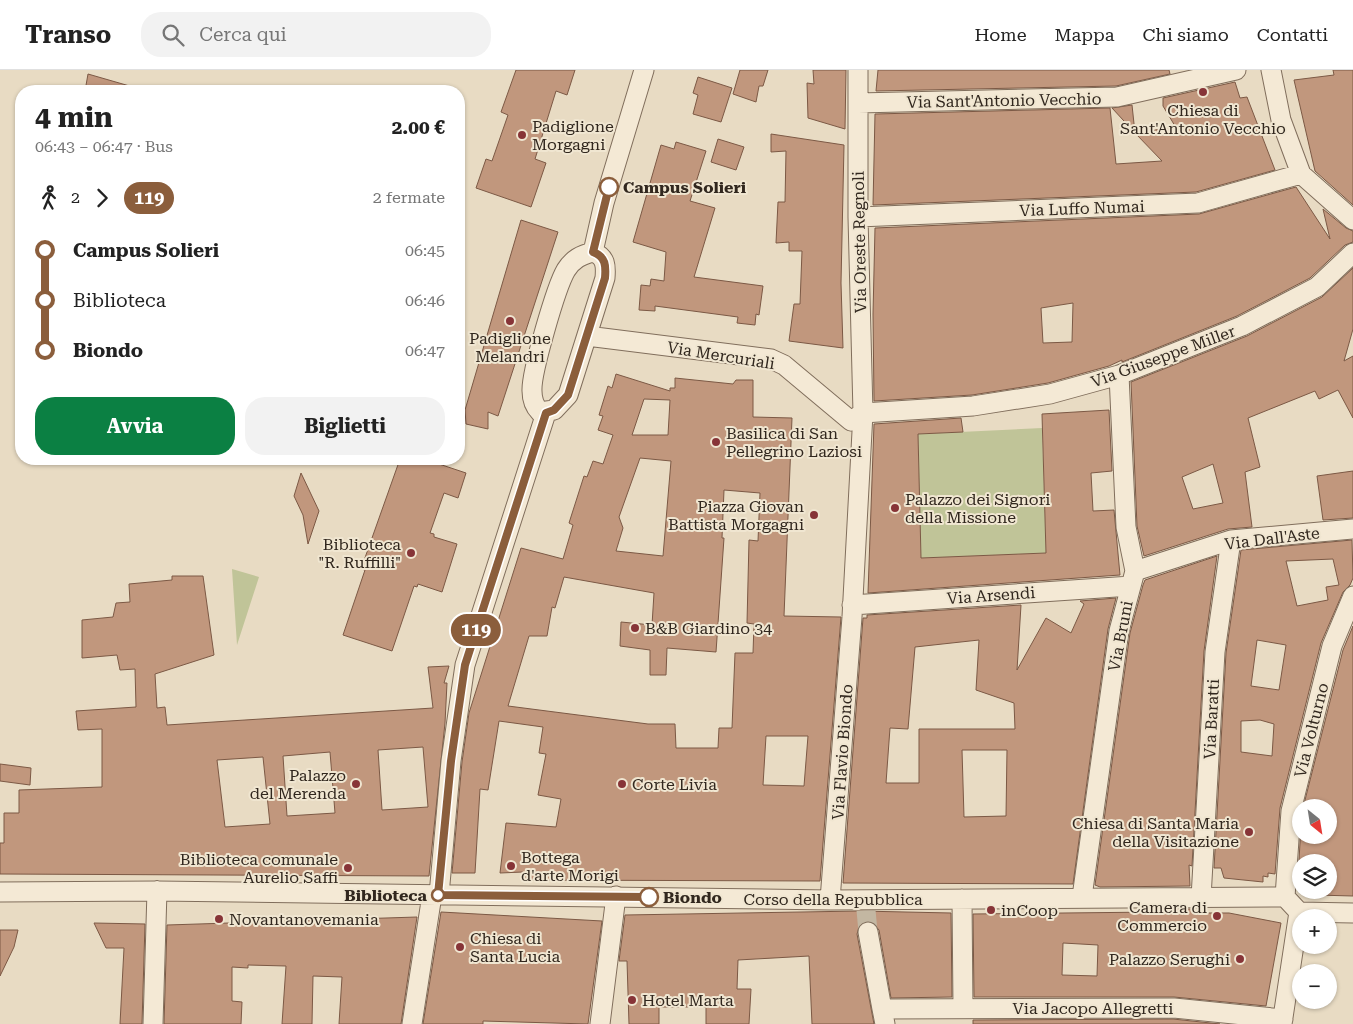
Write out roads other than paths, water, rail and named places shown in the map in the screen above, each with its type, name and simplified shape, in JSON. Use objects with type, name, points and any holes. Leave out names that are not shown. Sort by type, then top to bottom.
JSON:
[{"type":"street","points":[[593,252],[604,203],[644,70]]},
{"type":"street","name":"Via Oreste Regnoli","points":[[858,70],[858,217],[863,413]]},
{"type":"street","name":"Via Sant'Antonio Vecchio","points":[[858,103],[1117,97],[1236,70]]},
{"type":"street","points":[[1271,70],[1281,120],[1302,174],[1353,220]]},
{"type":"street","name":"Via Luffo Numai","points":[[858,217],[1198,202],[1302,174]]},
{"type":"street","points":[[593,252],[600,255],[606,264],[605,278],[568,395],[554,410],[546,413],[540,412],[536,408],[532,390],[546,329],[560,282],[566,269],[575,259],[593,252]]},
{"type":"street","name":"Via Giuseppe Miller","points":[[863,413],[973,406],[1050,394],[1119,375],[1242,326],[1317,287],[1353,253]]},
{"type":"street","name":"Via Mercuriali","points":[[587,336],[771,359],[784,365],[852,421],[863,413]]},
{"type":"street","name":"Via Bruni","points":[[1082,897],[1119,631],[1133,578],[1126,527],[1119,375]]},
{"type":"street","points":[[412,1024],[435,895],[465,665],[546,413]]},
{"type":"street","points":[[852,605],[863,413]]},
{"type":"street","name":"Via Dall'Aste","points":[[1133,578],[1231,540],[1353,529]]},
{"type":"street","name":"Via Baratti","points":[[1201,898],[1215,652],[1231,540]]},
{"type":"street","name":"Via Arsendi","points":[[852,605],[1133,578]]},
{"type":"street","name":"Via Volturno","points":[[1285,898],[1291,811],[1332,646],[1348,622],[1353,596]]},
{"type":"street","name":"Via Flavio Biondo","points":[[830,900],[852,605]]},
{"type":"street","points":[[153,1024],[157,891]]},
{"type":"street","name":"Corso della Repubblica","points":[[0,892],[157,891],[616,896],[830,900],[867,905],[962,899],[1082,897],[1285,898]]},
{"type":"street","points":[[600,1024],[616,896]]},
{"type":"street","points":[[1285,898],[1296,909]]},
{"type":"street","points":[[962,899],[963,1008]]},
{"type":"street","points":[[1337,913],[1353,913]]},
{"type":"street","points":[[868,932],[884,1017]]},
{"type":"street","points":[[1282,1022],[1293,954]]},
{"type":"street","name":"Via Jacopo Allegretti","points":[[884,1017],[963,1008],[1174,1008],[1282,1022]]},
{"type":"tunnel","points":[[866,910],[868,932]]},
{"type":"place","name":"Chiesa di Sant'Antonio Vecchio","points":[[1203,92]]},
{"type":"place","name":"Padiglione Morgagni","points":[[522,135]]},
{"type":"place","name":"Campus Solieri","points":[[609,187]]},
{"type":"place","name":"Padiglione Melandri","points":[[510,321]]},
{"type":"place","name":"Basilica di San Pellegrino Laziosi","points":[[716,442]]},
{"type":"place","name":"Palazzo dei Signori della Missione","points":[[895,508]]},
{"type":"place","name":"Piazza Giovan Battista Morgagni","points":[[814,515]]},
{"type":"place","name":"Biblioteca \"R. Ruffilli\"","points":[[411,553]]},
{"type":"place","name":"B&B Giardino 34","points":[[635,628]]},
{"type":"place","name":"Palazzo del Merenda","points":[[356,784]]},
{"type":"place","name":"Corte Livia","points":[[622,784]]},
{"type":"place","name":"Chiesa di Santa Maria della Visitazione","points":[[1249,832]]},
{"type":"place","name":"Bottega d'arte Morigi","points":[[511,866]]},
{"type":"place","name":"Biblioteca comunale Aurelio Saffi","points":[[348,868]]},
{"type":"place","name":"Biblioteca","points":[[438,895]]},
{"type":"place","name":"Biondo","points":[[649,897]]},
{"type":"place","name":"inCoop","points":[[991,910]]},
{"type":"place","name":"Camera di Commercio","points":[[1217,916]]},
{"type":"place","name":"Novantanovemania","points":[[219,919]]},
{"type":"place","name":"Chiesa di Santa Lucia","points":[[460,947]]},
{"type":"place","name":"Palazzo Serughi","points":[[1240,959]]},
{"type":"place","name":"Hotel Marta","points":[[632,1000]]}]
